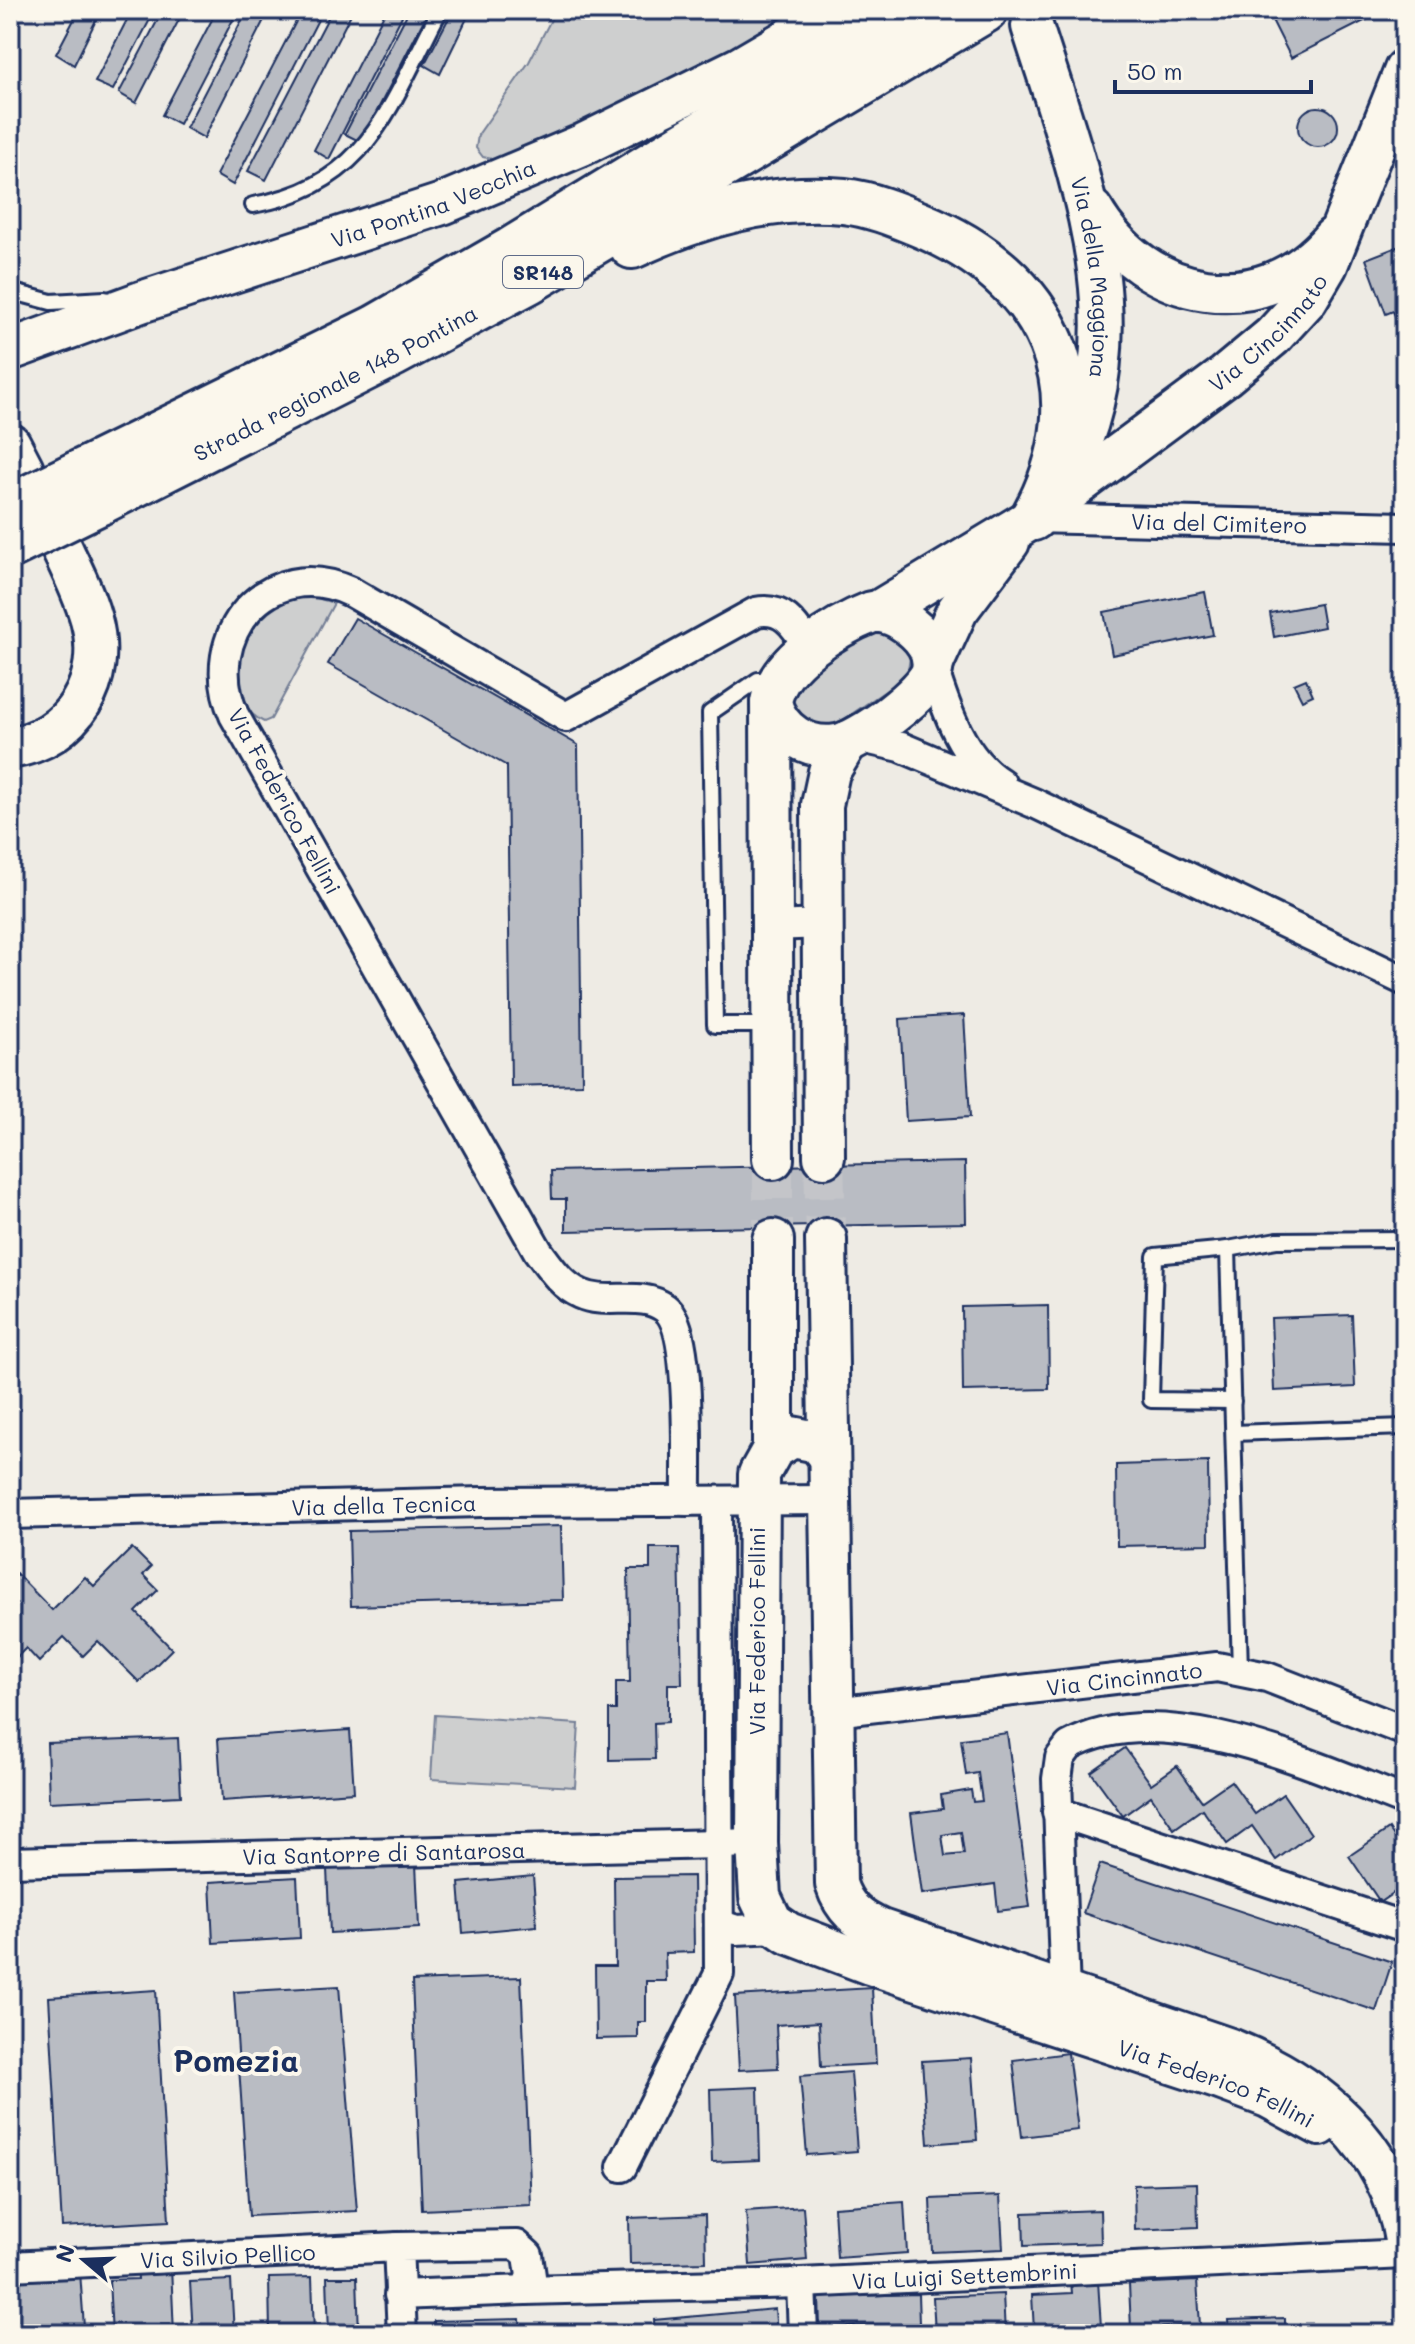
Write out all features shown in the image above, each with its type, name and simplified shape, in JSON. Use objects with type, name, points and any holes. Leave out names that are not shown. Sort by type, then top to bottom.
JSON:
[{"type":"highway","name":"Strada regionale 148 Pontina","points":[[10,546],[89,488],[511,250],[904,10]]},
{"type":"highway","name":"Strada regionale 148 Pontina","points":[[14,473],[89,488],[393,354],[575,253],[980,13]]},
{"type":"highway","points":[[393,354],[652,237],[708,215],[771,203],[831,200],[866,205],[932,229],[982,255],[1005,273],[1042,322],[1058,363],[1063,403],[1053,474],[1033,518]]},
{"type":"street","name":"Via Pontina Vecchia","points":[[10,350],[177,291],[403,219],[568,151],[739,68],[838,10]]},
{"type":"street","name":"Via della Maggiona","points":[[1032,26],[1086,199],[1101,285],[1098,376],[1074,458],[1060,485],[1033,518]]},
{"type":"street","name":"Via Cincinnato","points":[[877,612],[1033,518],[1225,376],[1282,327],[1313,290],[1352,208],[1405,70]]},
{"type":"street","points":[[1086,199],[1110,235],[1134,261],[1181,286],[1216,291],[1261,285],[1294,272],[1321,252],[1352,208]]},
{"type":"street","points":[[1101,468],[1098,500],[1107,514],[1118,520]]},
{"type":"street","name":"Via Cincinnato","points":[[933,666],[965,598],[1033,518]]},
{"type":"street","name":"Via del Cimitero","points":[[1033,518],[1405,527]]},
{"type":"street","points":[[10,748],[33,742],[67,721],[82,703],[94,675],[92,621],[62,549]]},
{"type":"street","name":"Via Federico Fellini","points":[[687,1501],[683,1357],[676,1322],[665,1308],[649,1301],[597,1299],[577,1293],[554,1272],[538,1251],[234,715],[223,680],[224,661],[233,630],[252,605],[287,586],[313,582],[351,592],[566,717],[750,614],[767,611],[786,616],[810,649]]},
{"type":"street","points":[[933,666],[926,684],[852,740],[829,772],[823,795],[824,1151],[772,1153],[770,1025],[774,691],[791,662],[877,612],[892,615],[917,632],[928,647],[950,717],[973,757],[987,774],[1036,804]]},
{"type":"street","points":[[774,691],[778,724],[791,734],[830,746],[852,740],[901,747],[1036,804],[1405,981]]},
{"type":"street","points":[[772,926],[823,924]]},
{"type":"street","points":[[719,1924],[736,1930],[783,1930],[804,1934],[822,1922],[830,1910],[836,1884],[826,1239]]},
{"type":"street","name":"Via Federico Fellini","points":[[622,2167],[719,1974],[719,1924],[738,1844],[756,1501],[761,1467],[773,1449],[773,1240]]},
{"type":"street","points":[[773,1449],[786,1440],[801,1437],[821,1444],[829,1457]]},
{"type":"street","name":"Via della Tecnica","points":[[10,1514],[482,1502],[831,1500]]},
{"type":"street","name":"Via Federico Fellini","points":[[717,1501],[738,1844],[760,1897],[783,1930],[870,1964],[1230,2049],[1279,2070],[1335,2110],[1378,2168],[1397,2209],[1405,2240]]},
{"type":"street","name":"Via Cincinnato","points":[[834,1712],[1217,1667],[1279,1681],[1405,1731]]},
{"type":"street","points":[[1059,2008],[1058,1764],[1069,1746],[1122,1731],[1155,1729],[1212,1735],[1264,1747],[1405,1801]]},
{"type":"street","points":[[1057,1812],[1405,1927]]},
{"type":"street","name":"Via Santorre di Santarosa","points":[[10,1862],[738,1844]]},
{"type":"street","name":"Via Federico Fellini","points":[[836,1884],[848,1909],[865,1923],[1059,2008]]},
{"type":"street","points":[[398,2247],[402,2334]]},
{"type":"street","name":"Via Silvio Pellico","points":[[10,2266],[398,2247],[522,2247],[530,2261],[530,2283],[525,2290]]},
{"type":"street","name":"Via Luigi Settembrini","points":[[399,2295],[801,2283],[1405,2254]]},
{"type":"street","points":[[801,2283],[803,2334]]},
{"type":"lane","points":[[253,205],[314,188],[364,147],[381,122],[440,10]]},
{"type":"lane","points":[[10,291],[29,298],[63,303],[177,291]]},
{"type":"lane","points":[[770,1025],[715,1025],[710,713],[758,680],[774,691]]},
{"type":"lane","points":[[1233,1401],[1151,1400],[1155,1256],[1228,1249],[1277,1240],[1405,1239]]},
{"type":"lane","points":[[1228,1249],[1240,1670]]},
{"type":"lane","points":[[1234,1433],[1405,1427]]},
{"type":"shaded area","points":[[556,10],[760,10],[792,19],[643,100],[497,160],[483,157],[476,148],[478,135],[529,62]]},
{"type":"shaded area","points":[[313,597],[334,603],[271,719],[264,722],[248,709],[239,691],[238,671],[242,649],[253,629],[269,612],[289,601]]},
{"type":"shaded area","points":[[882,625],[911,652],[908,670],[891,687],[837,724],[808,727],[791,706],[803,680],[841,647]]},
{"type":"shaded area","points":[[435,1715],[579,1724],[575,1787],[431,1779]]},
{"type":"building","points":[[79,10],[101,10],[74,65],[56,54]]},
{"type":"building","points":[[132,10],[155,10],[113,90],[95,82]]},
{"type":"building","points":[[163,10],[184,10],[136,103],[119,93]]},
{"type":"building","points":[[217,10],[238,10],[179,124],[162,115]]},
{"type":"building","points":[[247,10],[269,10],[204,138],[186,128]]},
{"type":"building","points":[[302,10],[323,10],[233,185],[216,175]]},
{"type":"building","points":[[332,10],[353,10],[266,180],[248,171]]},
{"type":"building","points":[[386,10],[405,10],[329,159],[314,150]]},
{"type":"building","points":[[409,10],[429,10],[361,142],[345,134]]},
{"type":"building","points":[[453,10],[471,10],[440,74],[424,65]]},
{"type":"building","points":[[1267,10],[1386,10],[1291,58]]},
{"type":"building","points":[[1318,107],[1332,113],[1338,127],[1332,141],[1318,147],[1304,141],[1298,127],[1304,113]]},
{"type":"building","points":[[1402,245],[1405,254],[1403,336],[1393,311],[1386,314],[1366,259]]},
{"type":"building","points":[[1205,592],[1213,635],[1112,655],[1104,612]]},
{"type":"building","points":[[1320,604],[1324,627],[1274,637],[1270,613]]},
{"type":"building","points":[[355,618],[578,745],[582,1084],[511,1086],[507,766],[328,664]]},
{"type":"building","points":[[1306,679],[1313,695],[1302,700],[1294,684]]},
{"type":"building","points":[[964,1015],[970,1117],[906,1121],[900,1019]]},
{"type":"building","points":[[965,1162],[966,1223],[566,1231],[566,1199],[552,1199],[551,1171]]},
{"type":"building","points":[[1048,1305],[1049,1389],[963,1391],[962,1307]]},
{"type":"building","points":[[1352,1315],[1355,1387],[1274,1391],[1271,1318]]},
{"type":"building","points":[[1208,1462],[1209,1544],[1117,1546],[1116,1465]]},
{"type":"building","points":[[561,1526],[563,1600],[351,1606],[349,1531]]},
{"type":"building","points":[[132,1548],[151,1567],[143,1575],[158,1590],[136,1612],[172,1649],[139,1682],[98,1641],[83,1656],[64,1637],[39,1662],[26,1648],[10,1664],[10,1567],[52,1610],[85,1577],[94,1586]]},
{"type":"building","points":[[650,1548],[679,1548],[682,1684],[668,1684],[668,1722],[654,1723],[655,1759],[609,1760],[609,1710],[616,1710],[616,1682],[630,1682],[628,1569],[650,1569]]},
{"type":"building","points":[[350,1730],[354,1792],[222,1801],[218,1739]]},
{"type":"building","points":[[1007,1733],[1030,1907],[998,1911],[995,1884],[922,1894],[911,1813],[943,1809],[941,1795],[971,1790],[973,1802],[982,1801],[978,1773],[966,1775],[961,1739]],"holes":[[[961,1832],[964,1854],[945,1856],[942,1835]]]},
{"type":"building","points":[[178,1738],[181,1796],[49,1802],[47,1743]]},
{"type":"building","points":[[1125,1748],[1151,1784],[1177,1766],[1202,1801],[1231,1781],[1255,1814],[1283,1794],[1311,1834],[1276,1860],[1252,1826],[1227,1844],[1202,1809],[1174,1829],[1151,1796],[1123,1816],[1091,1772]]},
{"type":"building","points":[[1389,1829],[1405,1852],[1405,1885],[1380,1902],[1349,1856]]},
{"type":"building","points":[[416,1864],[419,1928],[330,1933],[327,1869]]},
{"type":"building","points":[[1100,1864],[1392,1962],[1376,2011],[1083,1913]]},
{"type":"building","points":[[533,1876],[537,1926],[463,1933],[459,1883]]},
{"type":"building","points":[[693,1876],[694,1952],[665,1953],[666,1981],[646,1981],[646,2022],[638,2022],[638,2038],[596,2039],[595,1966],[615,1966],[614,1877]]},
{"type":"building","points":[[297,1877],[300,1938],[213,1943],[210,1882]]},
{"type":"building","points":[[521,1977],[531,2205],[422,2210],[412,1981]]},
{"type":"building","points":[[339,1986],[357,2211],[249,2216],[234,1992]]},
{"type":"building","points":[[872,1988],[876,2064],[821,2067],[819,2022],[776,2025],[778,2068],[739,2070],[735,1996]]},
{"type":"building","points":[[156,1990],[169,2221],[62,2227],[49,1997]]},
{"type":"building","points":[[1068,2053],[1078,2130],[1022,2137],[1013,2060]]},
{"type":"building","points":[[971,2058],[977,2140],[928,2144],[922,2061]]},
{"type":"building","points":[[851,2072],[857,2151],[807,2155],[800,2076]]},
{"type":"building","points":[[758,2087],[760,2160],[712,2162],[710,2089]]},
{"type":"building","points":[[1197,2183],[1198,2227],[1135,2230],[1134,2185]]},
{"type":"building","points":[[1000,2196],[1003,2249],[932,2252],[930,2199]]},
{"type":"building","points":[[904,2202],[907,2253],[837,2258],[834,2207]]},
{"type":"building","points":[[803,2207],[807,2260],[750,2265],[746,2211]]},
{"type":"building","points":[[1100,2210],[1101,2243],[1024,2246],[1023,2213]]},
{"type":"building","points":[[705,2215],[706,2262],[630,2264],[629,2218]]},
{"type":"building","points":[[171,2266],[174,2334],[112,2334],[109,2280],[138,2279],[137,2267]]},
{"type":"building","points":[[80,2272],[84,2327],[10,2333],[10,2278]]},
{"type":"building","points":[[312,2277],[314,2334],[270,2334],[269,2278]]},
{"type":"building","points":[[327,2277],[357,2277],[359,2334],[329,2334]]},
{"type":"building","points":[[231,2280],[234,2334],[193,2334],[190,2282]]},
{"type":"building","points":[[1098,2281],[1101,2327],[1034,2331],[1032,2295],[1072,2293],[1071,2282]]},
{"type":"building","points":[[1197,2281],[1200,2325],[1131,2329],[1129,2284]]},
{"type":"building","points":[[918,2294],[919,2324],[820,2327],[819,2297]]},
{"type":"building","points":[[1003,2294],[1005,2334],[935,2334],[933,2297]]},
{"type":"building","points":[[775,2309],[777,2334],[655,2334],[654,2320]]},
{"type":"building","points":[[1285,2318],[1285,2334],[1229,2334],[1228,2320]]},
{"type":"building","points":[[520,2319],[521,2334],[434,2334],[434,2321]]},
{"type":"tunnel","points":[[824,1157],[826,1239]]},
{"type":"tunnel","points":[[773,1159],[773,1240]]},
{"type":"district","name":"Pomezia","points":[[236,2060]]}]
